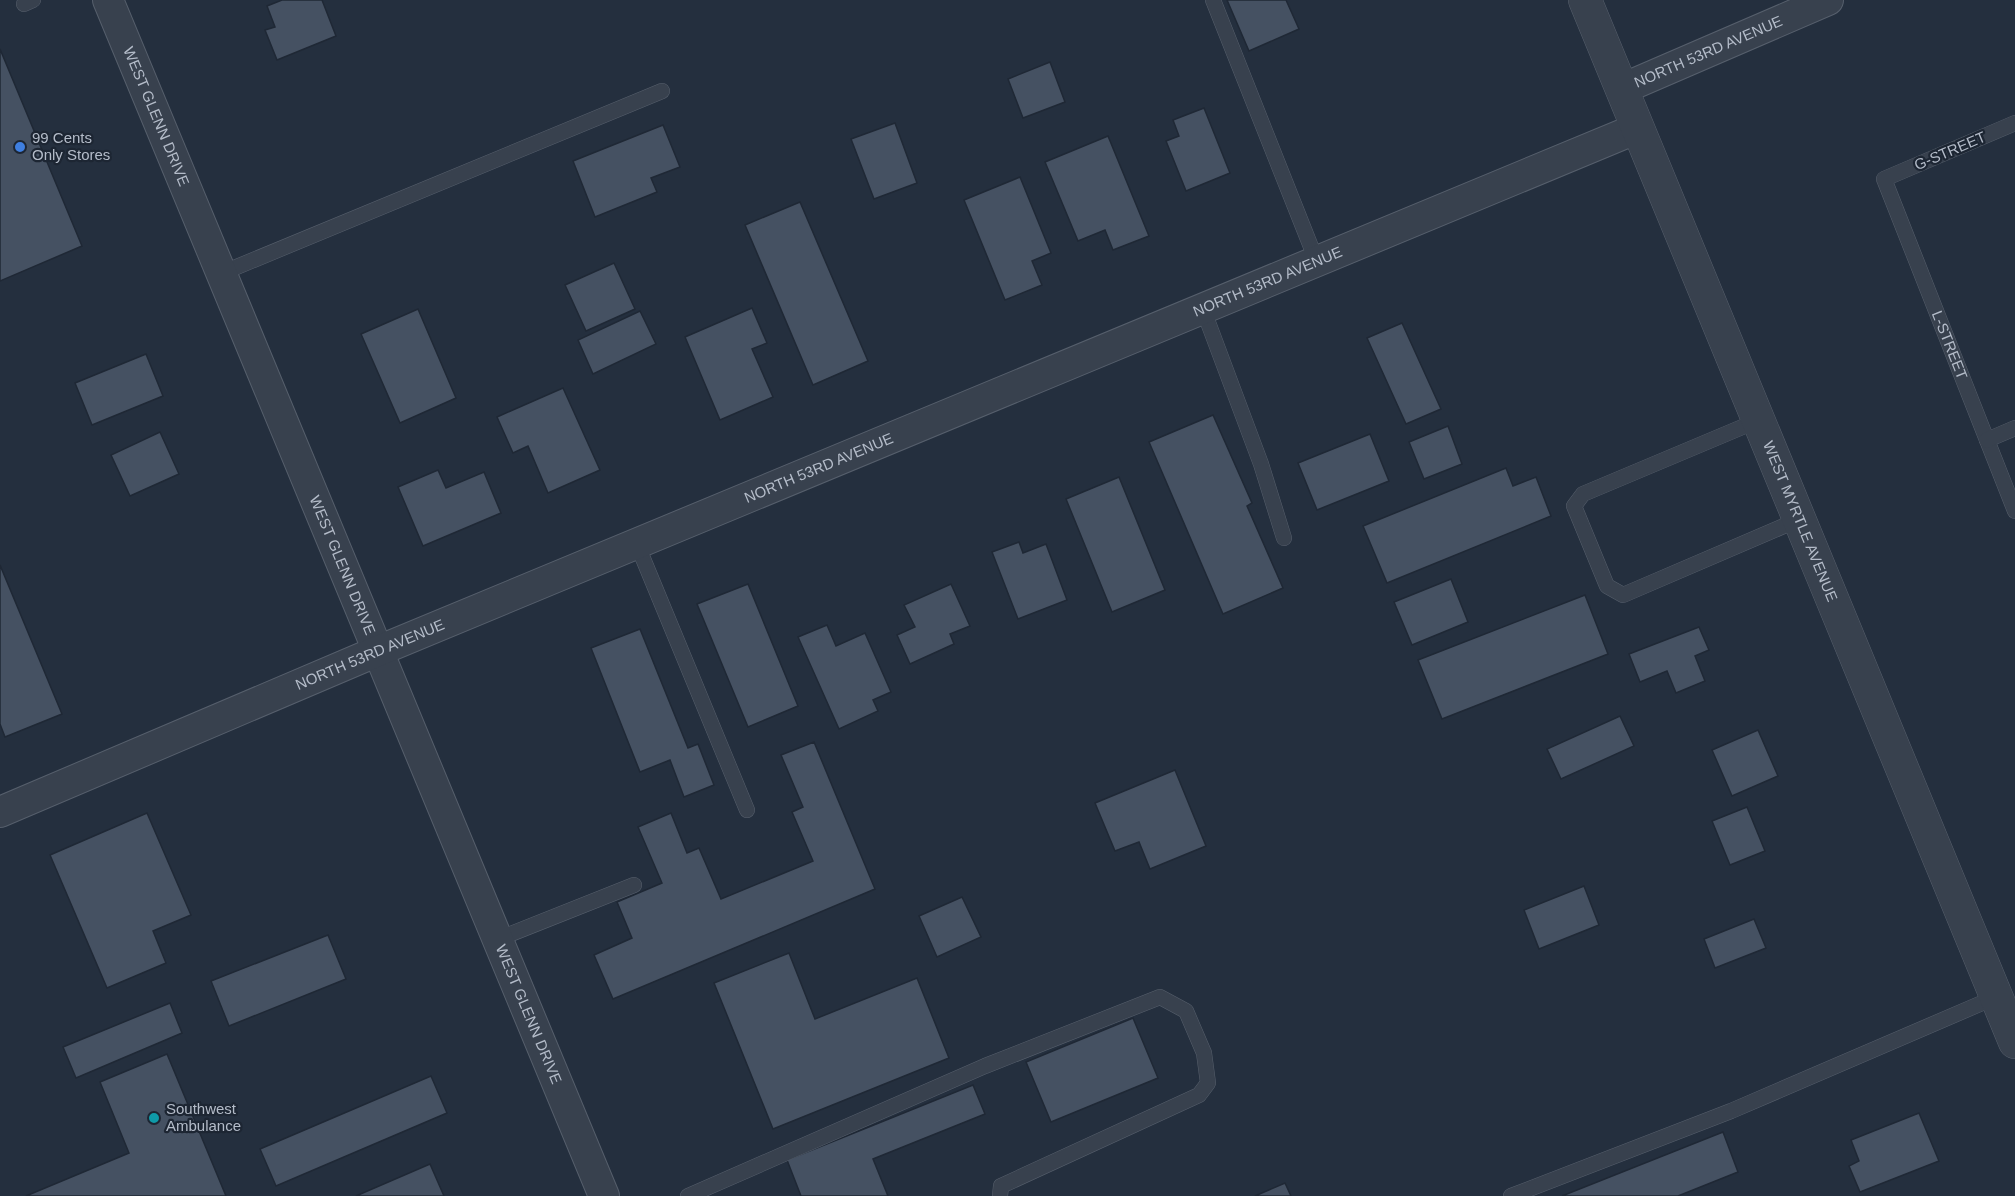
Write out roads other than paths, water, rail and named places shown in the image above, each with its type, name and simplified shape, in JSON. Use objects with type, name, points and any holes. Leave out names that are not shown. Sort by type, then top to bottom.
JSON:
[{"type":"street","name":"WEST GLENN DRIVE","points":[[108,0],[604,1196]]},
{"type":"street","name":"WEST MYRTLE AVENUE","points":[[1585,0],[2015,1042]]},
{"type":"street","name":"NORTH 53RD AVENUE","points":[[1622,89],[1828,0]]},
{"type":"street","name":"NORTH 53RD AVENUE","points":[[0,812],[378,651],[1638,128]]},
{"type":"lane","points":[[1213,0],[1317,262]]},
{"type":"lane","points":[[222,273],[662,91]]},
{"type":"lane","name":"G-STREET","points":[[1884,179],[2015,123]]},
{"type":"lane","name":"L-STREET","points":[[1884,179],[2015,511]]},
{"type":"lane","points":[[1203,309],[1261,464],[1284,538]]},
{"type":"lane","points":[[1759,420],[1583,494],[1574,506],[1607,586],[1623,595],[1800,519]]},
{"type":"lane","points":[[1987,440],[2015,428]]},
{"type":"lane","points":[[637,544],[747,810]]},
{"type":"lane","points":[[498,939],[634,885]]},
{"type":"lane","points":[[688,1196],[985,1066],[1160,997],[1186,1011],[1204,1053],[1208,1083],[1200,1095],[1001,1186],[1000,1196]]},
{"type":"lane","points":[[1511,1196],[1731,1111],[1996,997]]},
{"type":"place","name":"99 Cents Only Stores","points":[[20,147]]},
{"type":"place","name":"Southwest Ambulance","points":[[154,1118]]}]
